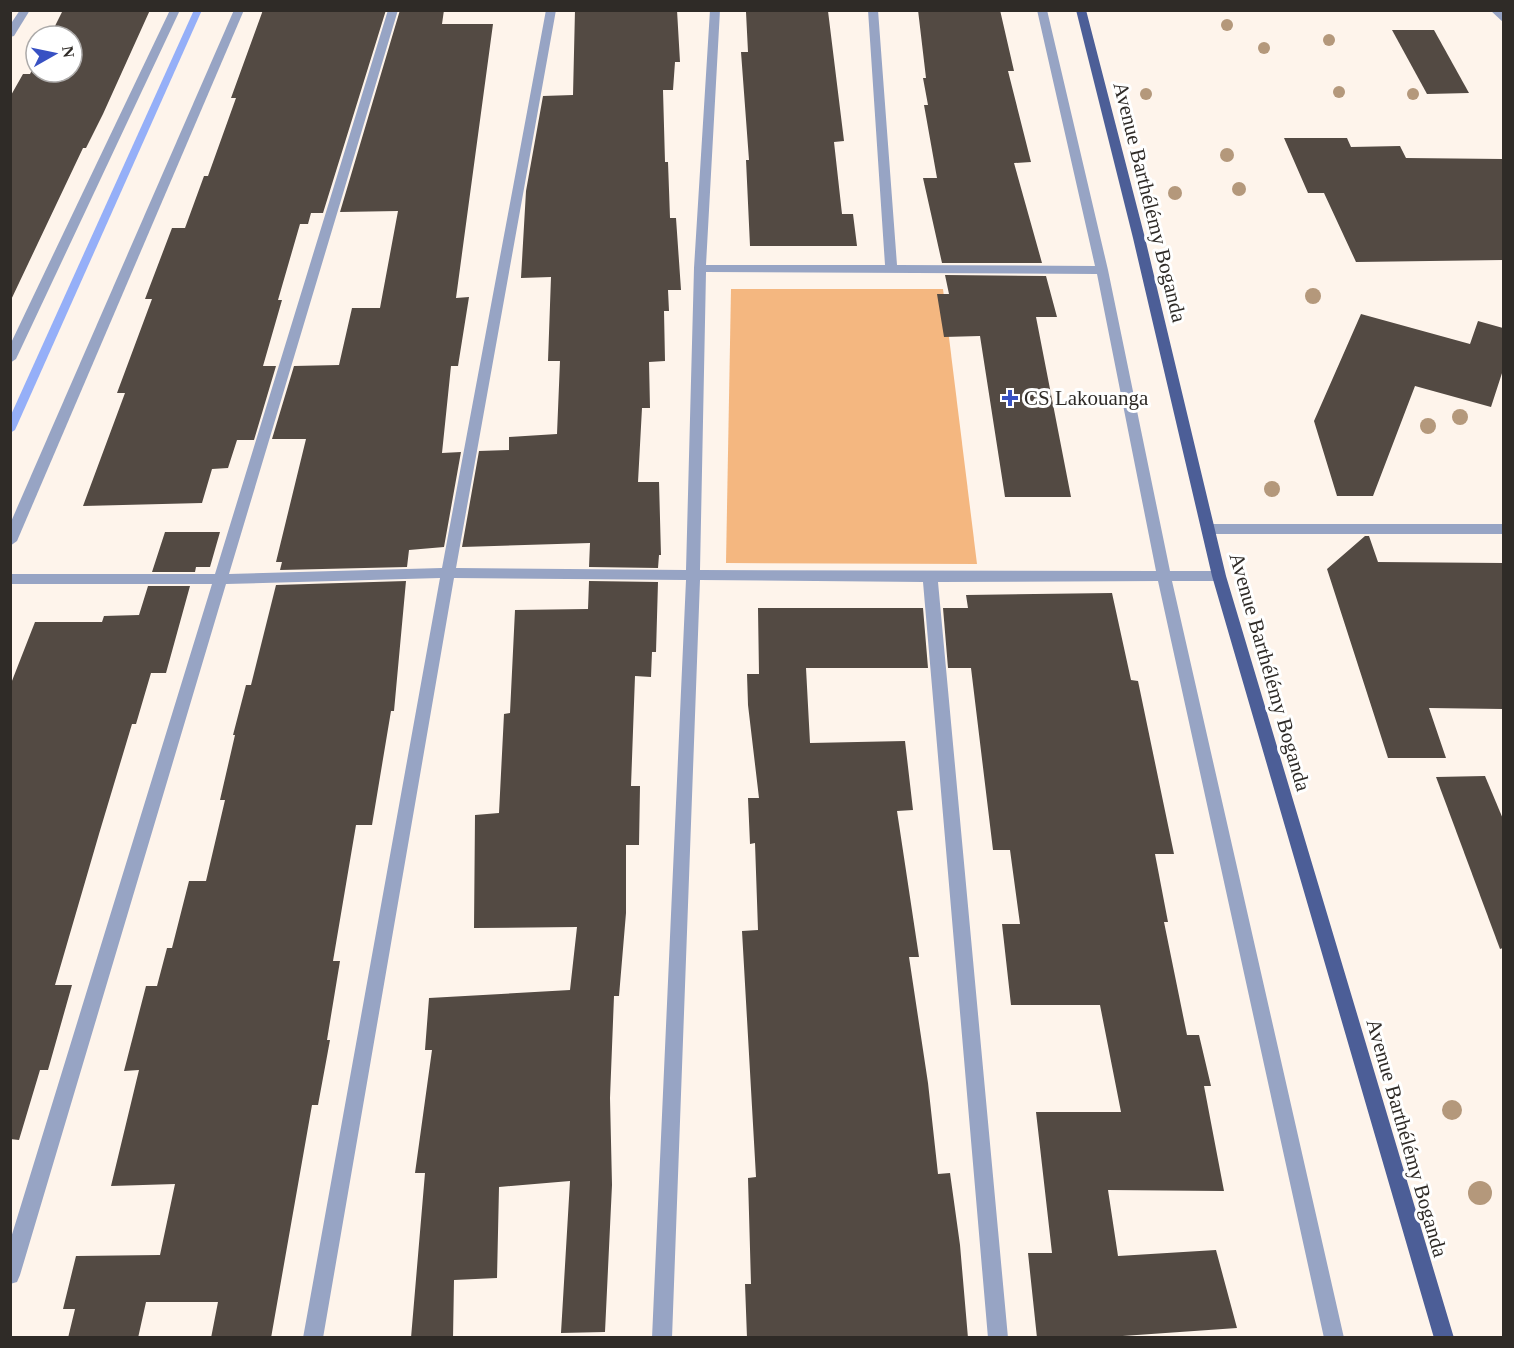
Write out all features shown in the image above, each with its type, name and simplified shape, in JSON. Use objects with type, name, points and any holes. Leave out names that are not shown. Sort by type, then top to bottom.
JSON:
[{"type":"main road","name":"Avenue Barthélémy Boganda","points":[[1081,10],[1219,576],[1444,1338]]},
{"type":"street","points":[[10,34],[25,10]]},
{"type":"street","points":[[10,359],[175,10]]},
{"type":"street","points":[[10,541],[239,10]]},
{"type":"street","points":[[10,1275],[393,10]]},
{"type":"street","points":[[313,1338],[448,573],[551,10]]},
{"type":"street","points":[[662,1338],[693,574],[700,268],[715,10]]},
{"type":"street","points":[[873,10],[891,269]]},
{"type":"street","points":[[1042,10],[1102,270],[1164,576],[1334,1338]]},
{"type":"street","points":[[1495,10],[1503,20]]},
{"type":"street","points":[[700,268],[1102,270]]},
{"type":"street","points":[[1208,529],[1503,529]]},
{"type":"street","points":[[10,579],[221,579],[448,573],[930,577],[1219,576]]},
{"type":"street","points":[[930,577],[998,1338]]},
{"type":"shaded area","points":[[731,289],[943,289],[977,564],[726,563]]},
{"type":"building","points":[[63,10],[150,10],[103,114],[86,148],[83,148],[10,302],[10,97],[23,74],[24,84],[84,84],[84,24],[56,24]]},
{"type":"building","points":[[263,10],[386,10],[323,213],[311,213],[308,224],[300,224],[278,300],[282,300],[263,366],[276,366],[254,440],[237,440],[228,468],[212,469],[202,503],[83,506],[125,393],[117,393],[152,299],[145,299],[172,228],[185,228],[204,176],[208,176],[236,98],[231,98]]},
{"type":"building","points":[[400,10],[444,10],[442,24],[493,24],[456,298],[469,297],[458,366],[451,366],[442,453],[461,452],[444,547],[409,550],[407,567],[280,570],[282,562],[276,562],[306,439],[272,439],[294,366],[339,365],[352,308],[380,308],[398,211],[340,212]]},
{"type":"building","points":[[575,10],[677,10],[680,62],[675,62],[673,90],[663,90],[665,162],[668,162],[670,218],[676,218],[681,290],[668,290],[669,311],[664,311],[665,361],[649,362],[650,408],[642,408],[638,482],[659,482],[661,555],[659,555],[658,568],[589,567],[590,543],[462,547],[479,451],[509,450],[509,437],[557,434],[560,361],[548,361],[551,277],[521,278],[526,191],[543,96],[573,95]]},
{"type":"building","points":[[918,10],[1000,10],[1014,71],[1008,71],[1031,162],[1014,163],[1042,263],[942,263],[923,178],[937,178],[924,105],[928,105],[923,78],[926,78]]},
{"type":"building","points":[[828,11],[844,141],[834,142],[842,214],[853,214],[857,246],[750,246],[746,160],[749,160],[741,52],[748,52],[746,12]]},
{"type":"building","points":[[1392,30],[1434,30],[1469,93],[1427,94]]},
{"type":"building","points":[[1284,138],[1347,138],[1351,147],[1400,146],[1406,158],[1503,159],[1503,260],[1356,262],[1324,193],[1308,193]]},
{"type":"building","points":[[945,275],[1046,276],[1057,317],[1036,317],[1071,497],[1005,497],[980,336],[944,337],[937,294],[949,294]]},
{"type":"building","points":[[1361,314],[1470,344],[1478,321],[1503,328],[1503,370],[1491,407],[1415,386],[1373,496],[1337,496],[1314,421]]},
{"type":"building","points":[[165,532],[220,532],[210,567],[196,567],[195,572],[152,572]]},
{"type":"building","points":[[1365,536],[1369,536],[1378,562],[1503,563],[1503,709],[1429,708],[1446,758],[1388,758],[1327,569]]},
{"type":"building","points":[[406,581],[394,711],[391,711],[372,825],[356,825],[333,961],[340,961],[327,1040],[330,1040],[318,1105],[312,1105],[271,1338],[211,1338],[218,1302],[146,1302],[138,1338],[68,1338],[75,1309],[63,1309],[76,1256],[160,1255],[175,1184],[111,1186],[139,1070],[124,1071],[146,986],[157,986],[167,948],[172,948],[189,881],[206,881],[225,800],[220,800],[235,735],[233,735],[246,685],[251,685],[276,585]]},
{"type":"building","points":[[589,581],[658,582],[656,652],[652,652],[651,677],[635,676],[631,786],[640,786],[639,845],[626,845],[626,913],[619,996],[614,996],[610,1098],[612,1185],[605,1332],[561,1333],[570,1181],[499,1187],[497,1278],[454,1280],[453,1338],[411,1338],[425,1173],[415,1173],[432,1050],[425,1050],[429,998],[570,990],[577,927],[474,928],[475,815],[499,813],[504,714],[510,713],[515,610],[588,609]]},
{"type":"building","points":[[148,586],[190,586],[166,673],[151,673],[136,724],[132,724],[99,834],[55,985],[72,985],[48,1070],[40,1070],[19,1140],[10,1139],[10,686],[35,622],[102,622],[104,616],[139,615]]},
{"type":"building","points":[[1112,593],[1131,680],[1138,681],[1174,854],[1155,854],[1168,922],[1164,922],[1187,1035],[1199,1035],[1211,1086],[1204,1086],[1224,1191],[1108,1190],[1118,1256],[1216,1250],[1237,1328],[1094,1338],[1037,1338],[1028,1253],[1052,1253],[1036,1112],[1121,1112],[1100,1005],[1011,1005],[1002,924],[1020,924],[1010,850],[993,850],[971,668],[948,668],[943,608],[968,608],[966,595]]},
{"type":"building","points":[[758,608],[923,608],[928,668],[806,668],[810,743],[905,741],[913,810],[897,811],[919,957],[909,957],[928,1083],[938,1174],[950,1173],[960,1245],[968,1338],[747,1338],[745,1284],[751,1284],[748,1178],[756,1177],[742,931],[758,930],[755,843],[750,844],[748,798],[759,798],[748,705],[747,674],[759,674]]},
{"type":"building","points":[[1485,776],[1503,819],[1503,948],[1500,949],[1436,777]]},
{"type":"waterway","points":[[10,430],[198,10]]},
{"type":"place","name":"CS Lakouanga","points":[[1010,398]]}]
